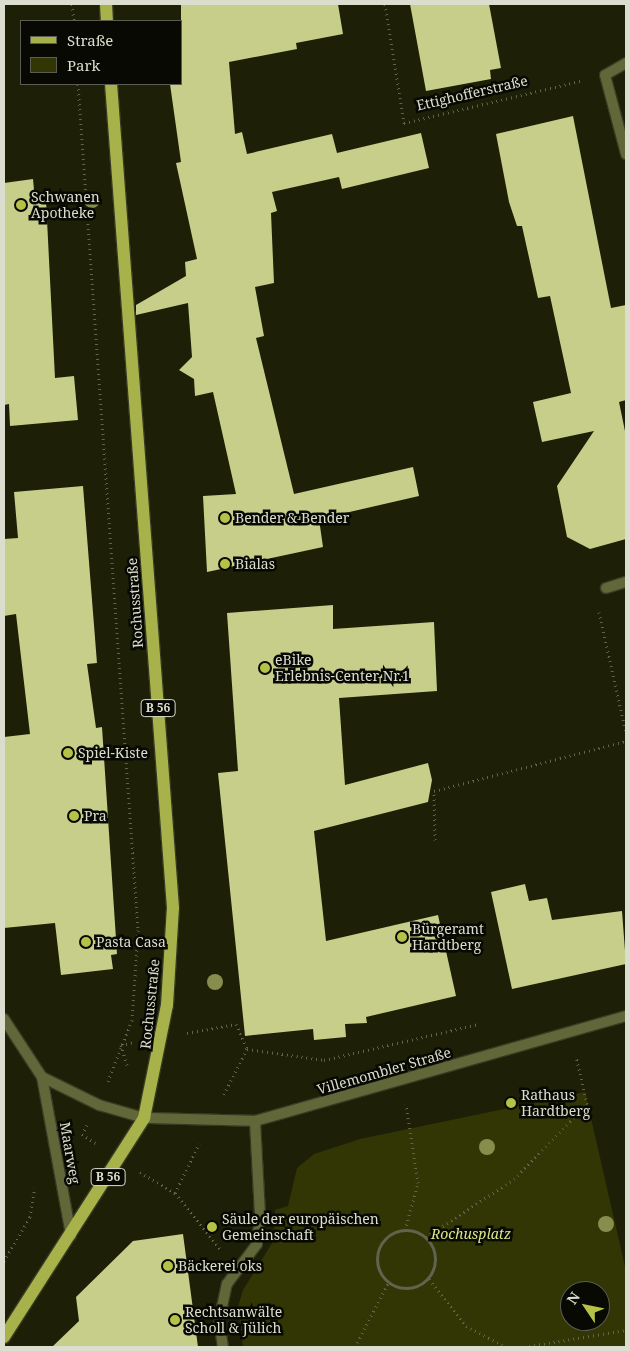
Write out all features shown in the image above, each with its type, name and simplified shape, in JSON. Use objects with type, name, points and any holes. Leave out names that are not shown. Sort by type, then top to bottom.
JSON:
[{"type":"main road","points":[[106,4],[107,20]]},
{"type":"main road","name":"Rochusstraße","points":[[111,85],[173,908],[164,1037],[144,1118]]},
{"type":"main road","name":"B 56","points":[[4,1336],[71,1235],[144,1118]]},
{"type":"street","points":[[626,63],[605,75],[623,124],[626,154]]},
{"type":"street","points":[[606,588],[626,582]]},
{"type":"street","name":"Villemombler Straße","points":[[144,1118],[256,1121],[400,1082],[626,1016]]},
{"type":"street","name":"Maarweg","points":[[4,1019],[42,1077],[71,1235]]},
{"type":"street","points":[[42,1077],[99,1105],[144,1118]]},
{"type":"street","points":[[223,1347],[219,1321],[227,1284],[257,1244],[260,1214],[256,1121]]},
{"type":"path","points":[[72,4],[74,20]]},
{"type":"path","name":"Ettighofferstraße","points":[[385,4],[404,123],[605,75]]},
{"type":"path","points":[[78,85],[138,930],[132,1020],[99,1105],[82,1134],[118,1159],[175,1193],[222,1252],[227,1284]]},
{"type":"path","points":[[606,588],[594,592],[626,733]]},
{"type":"path","points":[[435,840],[434,791],[626,741]]},
{"type":"path","points":[[121,1045],[236,1024],[248,1049]]},
{"type":"path","points":[[248,1049],[324,1060],[479,1024]]},
{"type":"path","points":[[426,1237],[514,1179],[587,1104],[570,1032]]},
{"type":"path","points":[[175,1193],[248,1049]]},
{"type":"path","points":[[400,1082],[418,1183],[405,1230],[380,1245],[377,1265],[388,1283],[407,1289],[429,1279],[436,1259],[426,1237],[405,1230]]},
{"type":"path","points":[[4,1261],[30,1217],[36,1180]]},
{"type":"path","points":[[429,1279],[466,1326],[506,1347]]},
{"type":"path","points":[[355,1347],[388,1283]]},
{"type":"path","points":[[524,1347],[626,1330]]},
{"type":"green space","name":"Rochusplatz","points":[[585,1092],[626,1271],[626,1347],[243,1347],[238,1307],[243,1290],[274,1240],[275,1210],[288,1206],[297,1168],[314,1154],[360,1139]]},
{"type":"building","points":[[181,4],[338,4],[343,34],[296,43],[297,49],[229,62],[235,134],[242,132],[247,154],[332,134],[337,153],[421,133],[429,168],[342,189],[339,177],[272,192],[277,211],[271,213],[274,283],[255,287],[264,336],[256,338],[294,494],[413,467],[419,496],[319,519],[323,547],[207,572],[203,496],[236,494],[213,392],[195,396],[194,379],[179,370],[192,357],[188,303],[136,315],[136,305],[186,276],[185,262],[197,259],[176,163],[181,162],[170,85],[182,85]]},
{"type":"building","points":[[410,4],[489,4],[501,68],[490,70],[491,79],[426,91]]},
{"type":"building","points":[[573,116],[611,308],[626,305],[626,400],[619,402],[626,436],[626,539],[590,549],[567,537],[557,486],[594,431],[542,442],[533,402],[571,393],[550,296],[538,298],[522,226],[517,226],[509,202],[496,134]]},
{"type":"building","points":[[33,179],[35,201],[46,200],[55,378],[74,376],[78,420],[10,426],[9,404],[4,405],[4,183]]},
{"type":"building","points":[[83,486],[97,663],[87,664],[96,728],[102,727],[117,954],[111,955],[113,969],[61,975],[55,923],[4,928],[4,737],[30,734],[16,614],[4,616],[4,539],[18,538],[14,492]]},
{"type":"building","points":[[333,605],[333,629],[434,622],[437,691],[339,698],[345,785],[428,763],[432,780],[428,802],[314,831],[326,941],[438,915],[456,996],[366,1017],[367,1023],[345,1024],[346,1037],[314,1040],[313,1029],[245,1036],[218,773],[238,771],[227,613]]},
{"type":"building","points":[[525,884],[529,901],[547,898],[552,920],[622,911],[626,964],[512,989],[491,892]]},
{"type":"building","points":[[183,1234],[198,1347],[52,1347],[79,1321],[76,1297],[133,1241]]},
{"type":"place","name":"Schwanen Apotheke","points":[[21,205]]},
{"type":"place","name":"Bender & Bender","points":[[225,518]]},
{"type":"place","name":"Bialas","points":[[225,564]]},
{"type":"place","name":"eBike Erlebnis-Center Nr.1","points":[[265,668]]},
{"type":"place","name":"Spiel-Kiste","points":[[68,753]]},
{"type":"place","name":"Pra","points":[[74,816]]},
{"type":"place","name":"Bürgeramt Hardtberg","points":[[402,937]]},
{"type":"place","name":"Pasta Casa","points":[[86,942]]},
{"type":"place","name":"Rathaus Hardtberg","points":[[511,1103]]},
{"type":"place","name":"Säule der europäischen Gemeinschaft","points":[[212,1227]]},
{"type":"place","name":"Bäckerei oks","points":[[168,1266]]},
{"type":"place","name":"Rechtsanwälte Scholl & Jülich","points":[[175,1320]]}]
